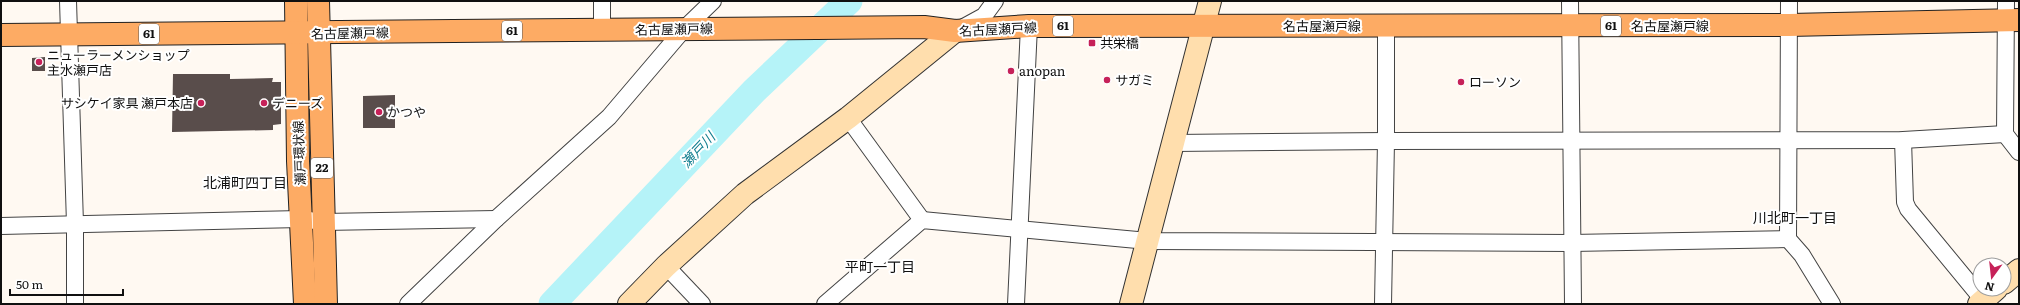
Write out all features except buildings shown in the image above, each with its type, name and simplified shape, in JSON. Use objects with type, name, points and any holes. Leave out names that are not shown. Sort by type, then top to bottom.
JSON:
[{"type":"main road","name":"瀬戸環状線","points":[[296,1],[301,219],[305,304]]},
{"type":"main road","name":"瀬戸環状線","points":[[318,1],[326,304]]},
{"type":"main road","name":"名古屋瀬戸線","points":[[1,35],[924,27],[955,31],[1029,26],[1203,27],[1789,25],[2010,14]]},
{"type":"street","points":[[68,1],[75,224],[75,304]]},
{"type":"street","points":[[602,1],[602,30]]},
{"type":"street","points":[[408,304],[496,219],[609,118],[684,29],[713,1]]},
{"type":"street","points":[[629,304],[666,266],[745,194],[848,118],[955,31],[984,16],[995,1]]},
{"type":"street","points":[[1132,304],[1210,1]]},
{"type":"street","points":[[1570,1],[1573,304]]},
{"type":"street","points":[[1789,1],[1788,239],[1802,255],[1832,304]]},
{"type":"street","points":[[2010,14],[2005,134],[2019,152]]},
{"type":"street","points":[[1016,304],[1021,229],[1029,26]]},
{"type":"street","points":[[1383,304],[1386,140],[1386,26]]},
{"type":"street","points":[[848,118],[922,220]]},
{"type":"street","points":[[1173,143],[1386,140],[1571,142],[1903,140],[2005,134]]},
{"type":"street","points":[[1903,140],[1906,206],[1986,298]]},
{"type":"street","points":[[1,226],[301,219],[323,222],[496,219]]},
{"type":"street","points":[[825,304],[922,220],[1148,241],[1572,243],[1788,239]]},
{"type":"street","points":[[666,266],[702,304]]},
{"type":"waterway","name":"瀬戸川","points":[[552,304],[754,91],[849,1]]},
{"type":"place","name":"共栄橋","points":[[1092,43]]},
{"type":"place","name":"ニューラーメンショップ 主水瀬戸店","points":[[39,62]]},
{"type":"place","name":"anopan","points":[[1011,71]]},
{"type":"place","name":"サガミ","points":[[1107,80]]},
{"type":"place","name":"ローソン","points":[[1461,82]]},
{"type":"place","name":"サシケイ家具 瀬戸本店","points":[[201,103]]},
{"type":"place","name":"デニーズ","points":[[264,103]]},
{"type":"place","name":"かつや","points":[[379,112]]},
{"type":"district","name":"北浦町四丁目","points":[[245,183]]},
{"type":"district","name":"川北町一丁目","points":[[1795,218]]},
{"type":"district","name":"平町一丁目","points":[[880,267]]}]
